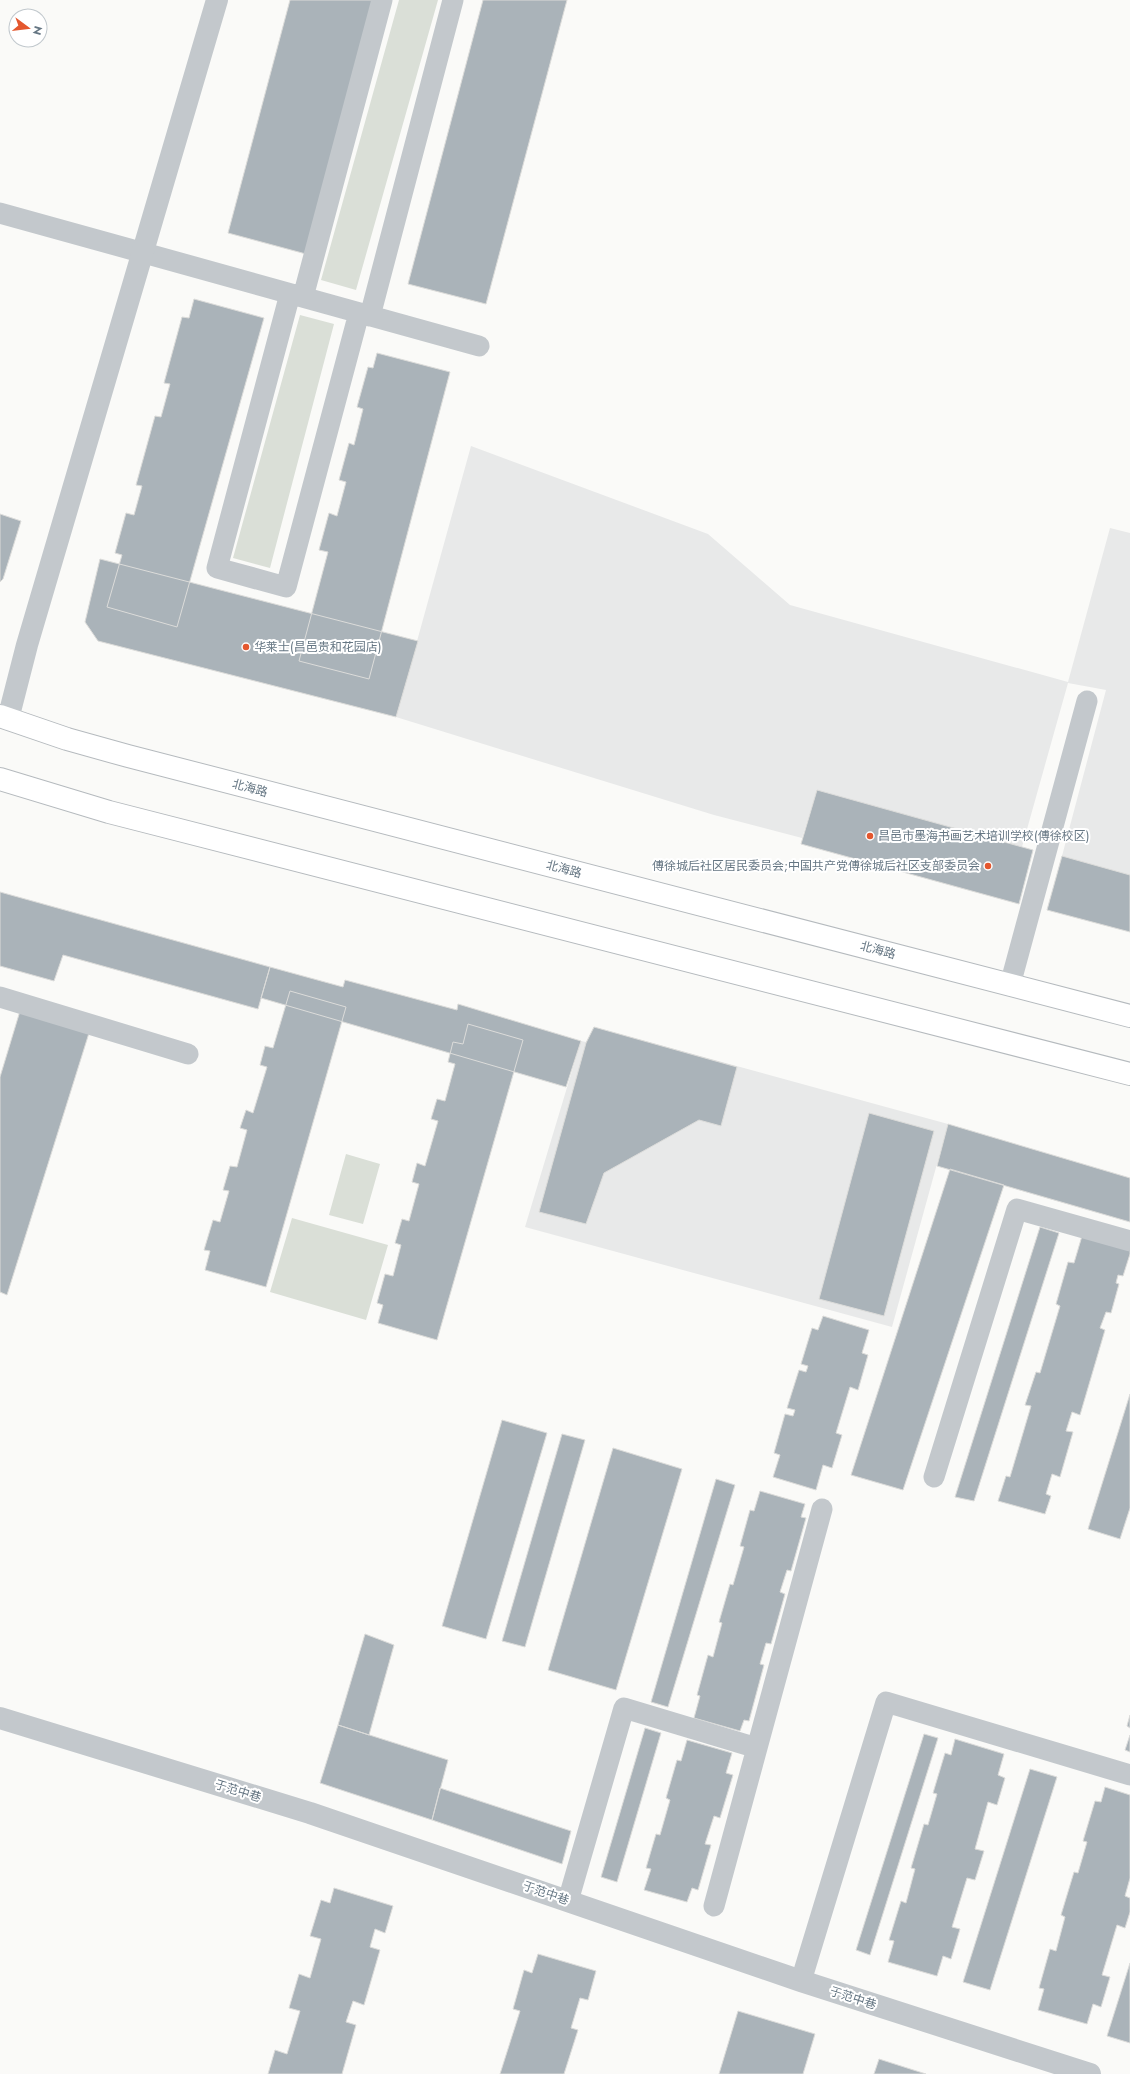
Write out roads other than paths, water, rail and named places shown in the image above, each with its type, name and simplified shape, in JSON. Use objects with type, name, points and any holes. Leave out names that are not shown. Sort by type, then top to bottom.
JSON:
[{"type":"main road","name":"北海路","points":[[4,718],[67,739],[128,756],[1130,1016]]},
{"type":"main road","points":[[0,779],[109,812],[1130,1074]]},
{"type":"street","points":[[4,718],[29,638],[217,0]]},
{"type":"street","name":"于范中巷","points":[[0,1718],[310,1814],[801,1981],[1090,2074]]},
{"type":"lane","points":[[382,0],[217,568],[286,588],[453,0]]},
{"type":"lane","points":[[0,213],[479,346]]},
{"type":"lane","points":[[1010,985],[1087,701]]},
{"type":"lane","points":[[0,997],[188,1054]]},
{"type":"lane","points":[[934,1477],[1017,1209],[1130,1242]]},
{"type":"lane","points":[[714,1906],[822,1509]]},
{"type":"lane","points":[[801,1981],[886,1702],[1130,1775]]},
{"type":"lane","points":[[568,1901],[624,1708],[757,1748]]},
{"type":"place","name":"华莱士(昌邑贵和花园店)","points":[[246,647]]},
{"type":"place","name":"昌邑市墨海书画艺术培训学校(傅徐校区)","points":[[870,836]]},
{"type":"place","name":"傅徐城后社区居民委员会;中国共产党傅徐城后社区支部委员会","points":[[988,866]]}]
